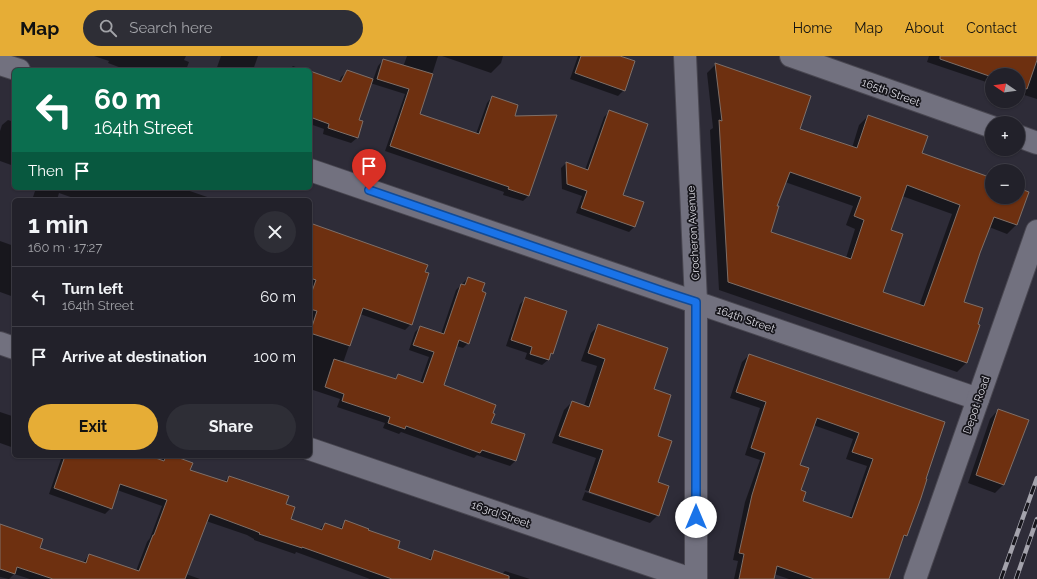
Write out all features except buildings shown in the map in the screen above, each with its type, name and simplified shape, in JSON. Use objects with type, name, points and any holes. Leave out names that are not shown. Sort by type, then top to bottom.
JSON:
[{"type":"street","name":"Crocheron Avenue","points":[[685,56],[696,302],[696,579]]},
{"type":"street","name":"165th Street","points":[[791,56],[985,125]]},
{"type":"street","points":[[0,64],[12,68]]},
{"type":"street","points":[[1025,139],[1037,143]]},
{"type":"street","name":"164th Street","points":[[312,171],[978,399]]},
{"type":"street","name":"Depot Road","points":[[915,579],[1037,231]]},
{"type":"street","points":[[0,343],[12,347]]},
{"type":"street","name":"163rd Street","points":[[312,450],[691,579]]},
{"type":"railway","points":[[1001,579],[1037,478]]},
{"type":"railway","points":[[1016,579],[1037,519]]},
{"type":"route","points":[[369,190],[696,302],[696,517]]}]
